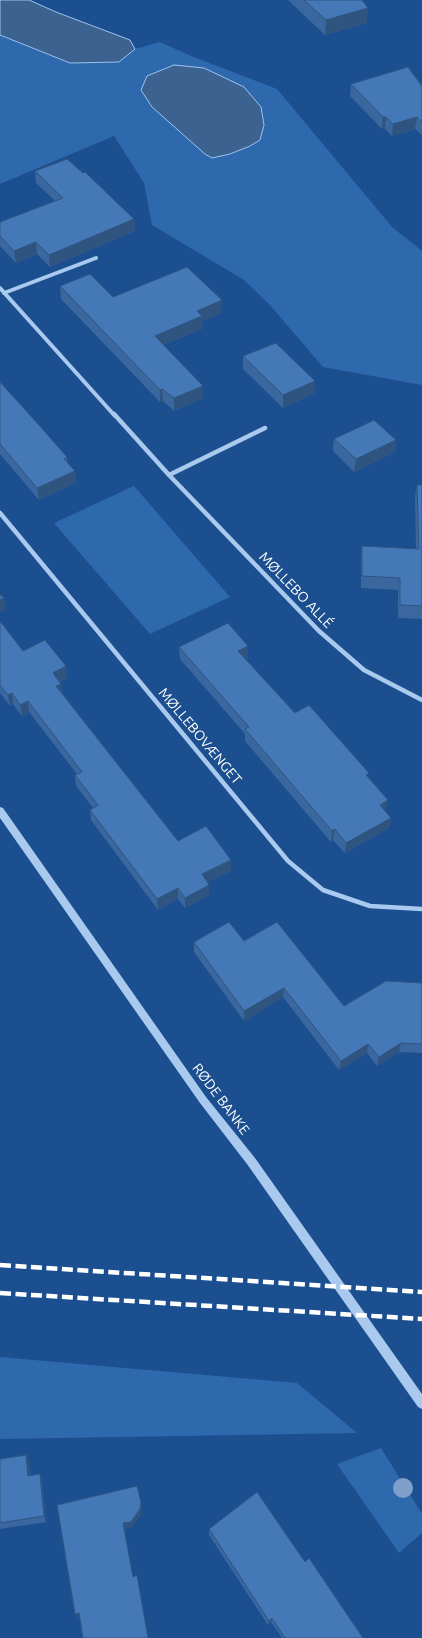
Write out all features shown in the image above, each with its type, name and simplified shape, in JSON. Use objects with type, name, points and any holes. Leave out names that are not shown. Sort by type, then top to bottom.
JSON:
[{"type":"street","points":[[4,293],[96,258]]},
{"type":"street","name":"MØLLEBO ALLÉ","points":[[0,288],[169,475],[320,631],[364,670],[422,700]]},
{"type":"street","points":[[169,475],[264,428]]},
{"type":"street","name":"MØLLEBOVÆNGET","points":[[0,513],[288,861],[323,890],[370,906],[422,909]]},
{"type":"street","name":"RØDE BANKE","points":[[0,811],[203,1100],[251,1161],[422,1403]]},
{"type":"shaded area","points":[[0,0],[29,0],[130,40],[135,49],[119,62],[70,63],[0,35]]},
{"type":"shaded area","points":[[0,35],[70,63],[119,62],[135,49],[160,42],[277,89],[392,227],[422,251],[422,385],[323,367],[269,304],[244,280],[152,225],[144,183],[114,136],[0,184]]},
{"type":"shaded area","points":[[174,65],[204,68],[244,87],[261,107],[264,125],[260,140],[230,154],[212,158],[205,154],[152,107],[141,90],[147,76]]},
{"type":"shaded area","points":[[134,486],[230,597],[150,634],[54,523]]},
{"type":"shaded area","points":[[0,1357],[297,1383],[357,1433],[0,1439]]},
{"type":"shaded area","points":[[381,1448],[422,1514],[422,1533],[399,1553],[337,1464]]},
{"type":"building","points":[[304,0],[362,0],[368,8],[326,20]]},
{"type":"building","points":[[408,67],[422,86],[422,122],[417,117],[393,124],[386,117],[383,117],[351,84]]},
{"type":"building","points":[[67,159],[83,173],[85,172],[134,219],[49,255],[36,242],[14,251],[0,236],[0,222],[63,198],[35,171]]},
{"type":"building","points":[[187,267],[222,300],[197,311],[202,316],[155,336],[203,386],[174,398],[162,389],[160,390],[60,286],[90,274],[113,297]]},
{"type":"building","points":[[276,343],[315,381],[283,395],[243,356]]},
{"type":"building","points":[[0,382],[67,457],[64,459],[75,471],[37,488],[0,444]]},
{"type":"building","points":[[374,420],[396,440],[356,459],[334,439]]},
{"type":"building","points":[[417,485],[422,485],[422,606],[400,605],[400,578],[362,576],[362,546],[419,549]]},
{"type":"building","points":[[0,621],[23,651],[45,640],[66,666],[53,673],[61,684],[56,686],[178,841],[206,826],[231,860],[202,874],[209,885],[185,898],[178,888],[157,899],[90,810],[98,805],[75,775],[82,772],[28,701],[20,705],[12,693],[8,695],[0,685]]},
{"type":"building","points":[[228,623],[248,646],[238,651],[295,713],[309,705],[369,773],[366,775],[388,800],[380,805],[391,818],[346,843],[335,829],[332,831],[245,729],[249,727],[179,647]]},
{"type":"building","points":[[229,922],[244,941],[277,922],[344,1006],[386,981],[422,983],[422,1044],[401,1043],[379,1057],[368,1044],[341,1061],[284,988],[244,1011],[194,942]]},
{"type":"building","points":[[26,1455],[28,1476],[40,1474],[44,1516],[0,1523],[0,1459]]},
{"type":"building","points":[[137,1486],[141,1502],[140,1509],[131,1522],[123,1523],[133,1577],[137,1575],[148,1638],[83,1638],[79,1613],[75,1614],[57,1505]]},
{"type":"building","points":[[257,1492],[305,1562],[309,1558],[363,1638],[285,1638],[272,1618],[269,1621],[209,1529]]},
{"type":"railway","points":[[0,1265],[422,1292]]},
{"type":"railway","points":[[0,1293],[422,1319]]}]
